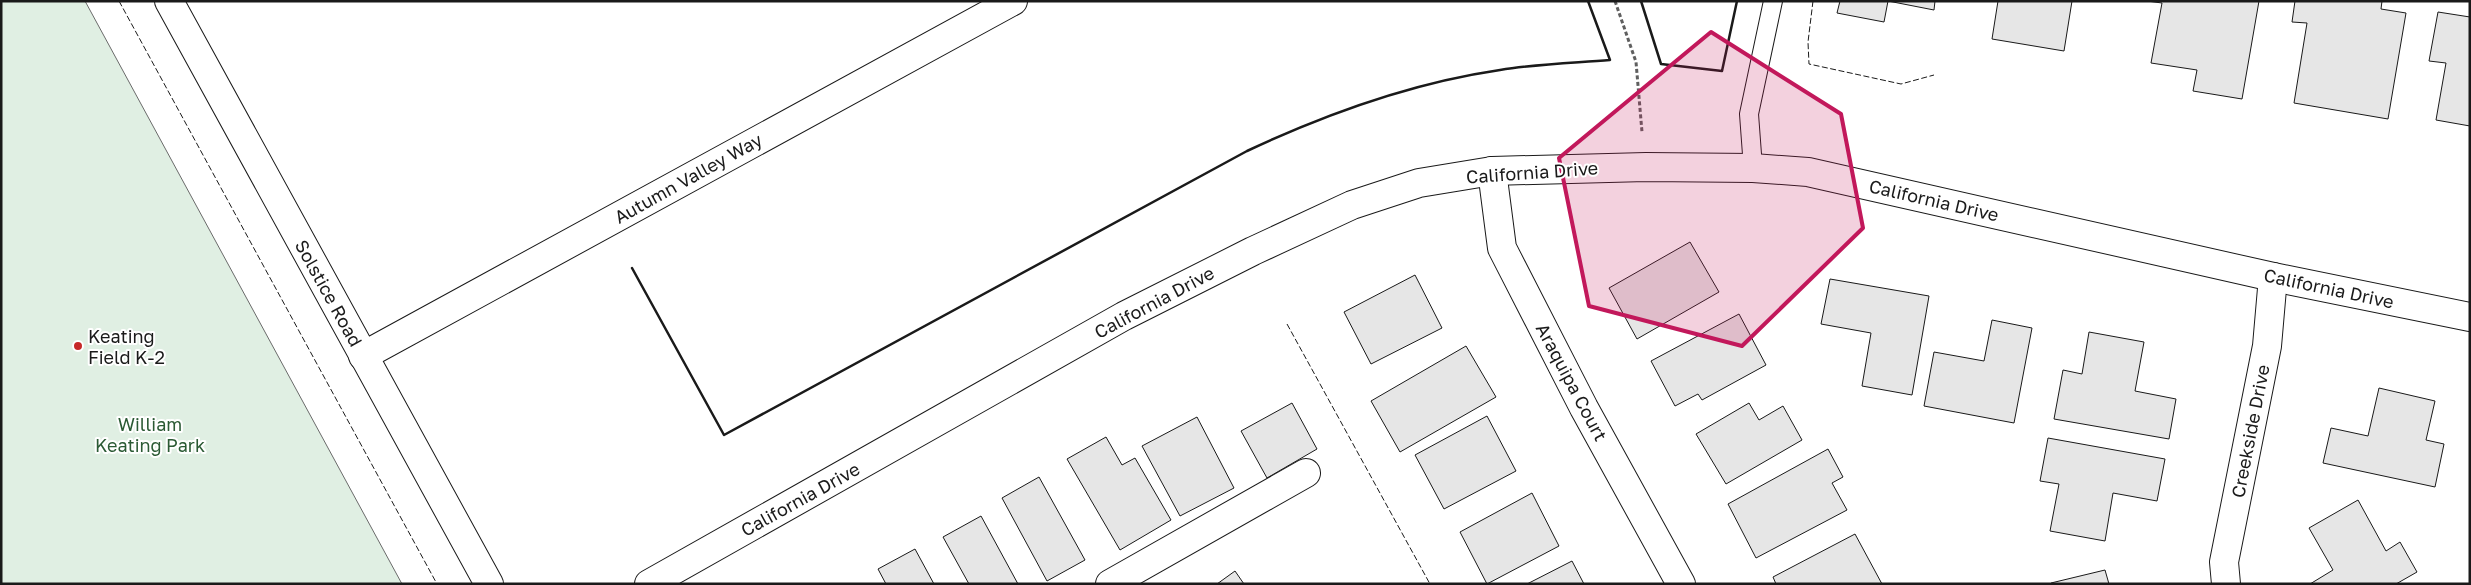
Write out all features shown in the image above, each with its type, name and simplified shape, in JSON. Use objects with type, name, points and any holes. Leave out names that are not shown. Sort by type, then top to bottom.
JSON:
[{"type":"street","name":"Solstice Road","points":[[169,1],[489,584]]},
{"type":"street","name":"Autumn Valley Way","points":[[363,356],[1013,1]]},
{"type":"street","name":"California Drive","points":[[649,584],[1124,316],[1253,250],[1360,202],[1419,183],[1492,171],[1646,167],[1753,168],[1808,172],[2273,277],[2470,317]]},
{"type":"street","name":"Araquipa Court","points":[[1492,171],[1502,248],[1584,408],[1681,584]]},
{"type":"street","name":"Creekside Drive","points":[[2226,584],[2224,562],[2266,346],[2273,277]]},
{"type":"street","points":[[1110,584],[1306,473]]},
{"type":"lane","points":[[1753,168],[1749,114],[1773,1]]},
{"type":"path","points":[[1615,1],[1636,62],[1646,167]]},
{"type":"highlighted area","points":[[1711,32],[1841,114],[1863,228],[1742,346],[1589,306],[1559,158]]},
{"type":"green space","name":"William Keating Park","points":[[1,1],[85,1],[402,584],[1,584]]},
{"type":"building","points":[[1840,1],[1888,1],[1884,22],[1837,13]]},
{"type":"building","points":[[1888,1],[1935,1],[1934,10]]},
{"type":"building","points":[[1998,1],[2072,1],[2064,51],[1992,39]]},
{"type":"building","points":[[2147,1],[2259,1],[2242,99],[2193,91],[2197,70],[2151,63],[2162,3]]},
{"type":"building","points":[[2295,1],[2382,1],[2381,9],[2406,13],[2388,119],[2294,103],[2307,23],[2292,22]]},
{"type":"building","points":[[2438,12],[2470,17],[2470,126],[2436,120],[2446,63],[2429,61]]},
{"type":"building","points":[[1690,242],[1719,292],[1637,339],[1609,288]]},
{"type":"building","points":[[1415,275],[1442,328],[1371,364],[1344,312]]},
{"type":"building","points":[[1830,279],[1929,296],[1912,395],[1862,386],[1871,333],[1821,324]]},
{"type":"building","points":[[1739,314],[1766,365],[1702,400],[1698,394],[1675,406],[1651,361]]},
{"type":"building","points":[[1992,320],[2032,328],[2014,423],[1924,406],[1934,352],[1984,361]]},
{"type":"building","points":[[2089,332],[2144,342],[2135,391],[2176,399],[2169,439],[2054,419],[2063,370],[2082,374]]},
{"type":"building","points":[[1466,346],[1496,397],[1400,452],[1371,401]]},
{"type":"building","points":[[2379,388],[2435,401],[2426,440],[2444,444],[2435,487],[2323,463],[2331,428],[2368,436]]},
{"type":"building","points":[[1292,403],[1317,449],[1267,478],[1241,431]]},
{"type":"building","points":[[1749,403],[1759,420],[1783,406],[1802,440],[1726,484],[1696,434]]},
{"type":"building","points":[[1487,416],[1516,471],[1444,509],[1415,455]]},
{"type":"building","points":[[1197,417],[1234,488],[1180,516],[1142,446]]},
{"type":"building","points":[[1106,437],[1122,465],[1135,458],[1171,520],[1120,550],[1067,459]]},
{"type":"building","points":[[2048,438],[2165,459],[2157,501],[2113,493],[2105,541],[2050,531],[2059,484],[2040,481]]},
{"type":"building","points":[[1828,449],[1843,477],[1832,483],[1847,510],[1756,558],[1728,504]]},
{"type":"building","points":[[1039,477],[1085,560],[1047,581],[1002,498]]},
{"type":"building","points":[[1532,493],[1559,546],[1487,584],[1460,532]]},
{"type":"building","points":[[2358,500],[2386,551],[2400,542],[2417,572],[2396,584],[2310,584],[2333,570],[2309,528]]},
{"type":"building","points":[[981,516],[1018,584],[969,584],[943,537]]},
{"type":"building","points":[[1855,534],[1882,584],[1776,584],[1773,577]]},
{"type":"building","points":[[915,549],[934,584],[886,584],[878,569]]},
{"type":"building","points":[[1572,561],[1584,584],[1527,584]]},
{"type":"building","points":[[2105,570],[2109,584],[2051,584],[2051,583]]},
{"type":"building","points":[[1235,571],[1244,584],[1217,584]]},
{"type":"fence","points":[[119,1],[437,584]]},
{"type":"fence","points":[[1813,1],[1808,42],[1809,64],[1901,84],[1934,75]]},
{"type":"fence","points":[[1287,324],[1430,584]]},
{"type":"wall","points":[[632,268],[724,435],[1247,151],[1277,137],[1370,101],[1434,83],[1527,66],[1610,60],[1588,1]]},
{"type":"wall","points":[[1641,1],[1661,64],[1722,71],[1737,1]]},
{"type":"place","name":"Keating Field K-2","points":[[78,346]]}]
